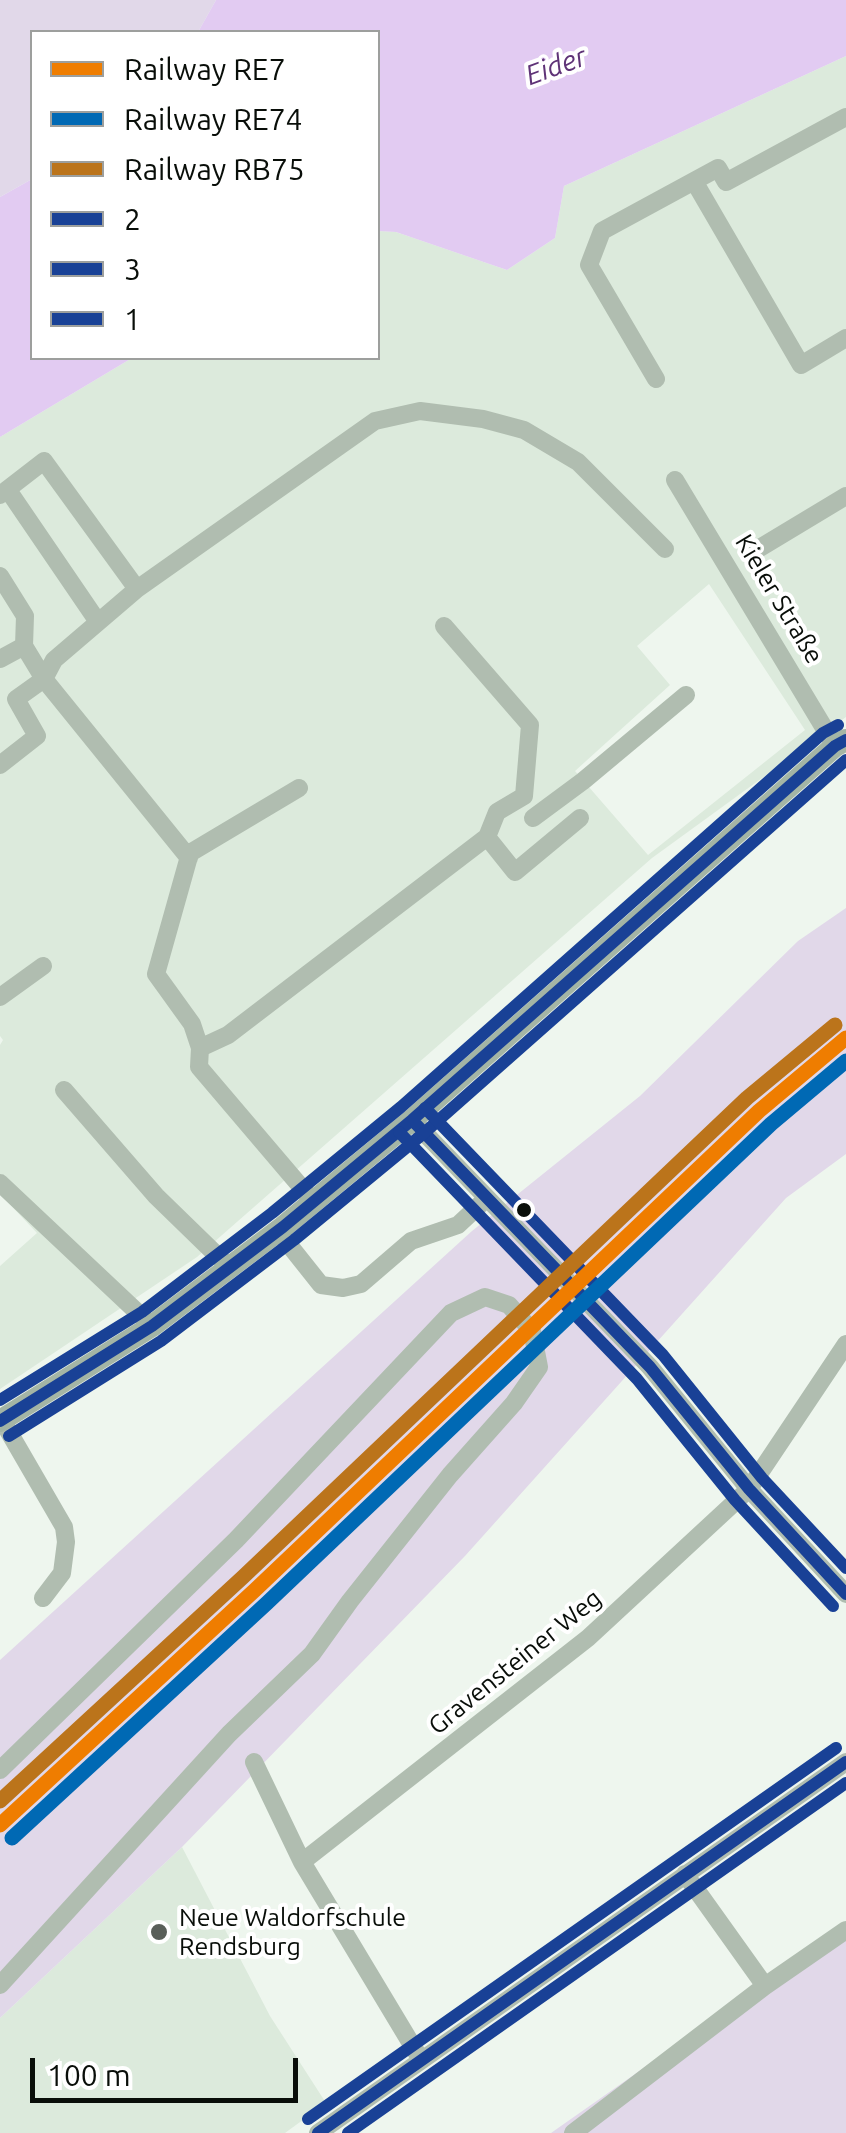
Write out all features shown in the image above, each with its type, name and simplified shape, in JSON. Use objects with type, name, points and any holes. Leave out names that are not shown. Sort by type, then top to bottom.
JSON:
[{"type":"main road","name":"Kieler Straße","points":[[1,1421],[152,1326],[314,1202],[840,743]]},
{"type":"street","points":[[656,380],[589,266],[602,231],[718,168],[726,182],[846,117]]},
{"type":"street","points":[[694,181],[800,365],[846,338]]},
{"type":"street","points":[[0,765],[37,736],[8,703],[44,679],[54,660],[137,589],[375,421],[420,412],[484,420],[524,430],[578,462],[665,549]]},
{"type":"street","points":[[98,622],[4,493],[44,461],[137,589]]},
{"type":"street","name":"Kieler Straße","points":[[676,480],[840,743]]},
{"type":"street","points":[[758,549],[846,496]]},
{"type":"street","points":[[3,589],[25,616],[24,646],[44,679],[188,858]]},
{"type":"street","points":[[444,626],[530,726],[524,796],[544,848]]},
{"type":"street","points":[[0,659],[24,646]]},
{"type":"street","points":[[533,818],[686,695]]},
{"type":"street","points":[[299,788],[190,853],[156,974],[192,1024],[200,1048],[199,1067],[314,1202]]},
{"type":"street","points":[[200,1048],[228,1035],[487,837],[497,812],[524,796]]},
{"type":"street","points":[[487,837],[516,872],[580,818]]},
{"type":"street","points":[[0,997],[43,966]]},
{"type":"street","points":[[64,1090],[156,1196],[230,1267]]},
{"type":"street","points":[[412,1120],[650,1367],[749,1488],[846,1594]]},
{"type":"street","points":[[0,1183],[152,1326]]},
{"type":"street","points":[[278,1231],[321,1285],[343,1288],[361,1284],[411,1241],[458,1225],[487,1198]]},
{"type":"street","points":[[0,1770],[236,1540],[451,1313],[485,1297],[510,1305],[532,1331],[538,1367],[514,1403],[450,1475],[312,1654],[229,1734],[0,1985]]},
{"type":"street","name":"Gravensteiner Weg","points":[[302,1862],[588,1638],[749,1488],[846,1344]]},
{"type":"street","points":[[1,1421],[45,1488],[64,1526],[62,1573],[43,1598]]},
{"type":"street","points":[[254,1762],[302,1862],[421,2060]]},
{"type":"street","points":[[318,2133],[846,1762]]},
{"type":"street","points":[[685,1874],[765,1986]]},
{"type":"street","points":[[573,2133],[765,1986],[846,1930]]},
{"type":"shaded area","points":[[0,0],[216,0],[199,30],[30,30],[30,180],[0,197]]},
{"type":"shaded area","points":[[846,56],[846,717],[652,858],[197,1257],[0,1389],[0,1266],[37,1233],[0,1194],[0,437],[129,360],[380,360],[380,231],[396,232],[507,270],[555,238],[564,186]],"holes":[[[709,584],[805,730],[648,855],[575,771],[670,685],[637,646]]]},
{"type":"shaded area","points":[[846,908],[846,1154],[786,1198],[465,1556],[182,1847],[0,2018],[0,1660],[472,1231],[640,1096],[798,941]]},
{"type":"shaded area","name":"Neue Waldorfschule Rendsburg","points":[[182,1847],[270,2016],[326,2103],[285,2133],[0,2133],[0,2018]]},
{"type":"shaded area","points":[[846,1924],[846,2133],[551,2133],[749,1994]]},
{"type":"water","name":"Eider","points":[[216,0],[846,0],[846,56],[564,186],[555,238],[507,270],[396,232],[380,231],[380,30],[199,30]]},
{"type":"water","points":[[30,180],[30,360],[129,360],[0,437],[0,197]]},
{"type":"rail line","name":"RB75","points":[[0,1801],[243,1577],[747,1098],[835,1025]]},
{"type":"rail line","name":"RE7","points":[[0,1825],[255,1590],[759,1111],[846,1038]]},
{"type":"rail line","name":"RE74","points":[[12,1838],[267,1603],[771,1124],[846,1061]]},
{"type":"transit line","name":"1","points":[[0,1400],[142,1312],[272,1213],[401,1107],[823,733],[838,725]]},
{"type":"transit line","name":"2","points":[[0,1421],[152,1326],[283,1227],[412,1120],[846,740]]},
{"type":"transit line","name":"3","points":[[9,1436],[161,1341],[294,1240],[424,1133],[846,760]]},
{"type":"transit line","name":"1","points":[[425,1108],[663,1355],[762,1478],[846,1568]]},
{"type":"transit line","name":"2","points":[[412,1120],[650,1367],[749,1489],[846,1594]]},
{"type":"transit line","name":"3","points":[[399,1132],[637,1379],[735,1500],[833,1606]]},
{"type":"transit line","name":"1","points":[[308,2119],[836,1748]]},
{"type":"transit line","name":"2","points":[[318,2133],[846,1762]]},
{"type":"transit line","name":"3","points":[[348,2133],[846,1783]]},
{"type":"place","name":"Neue Waldorfschule Rendsburg","points":[[159,1932]]}]
